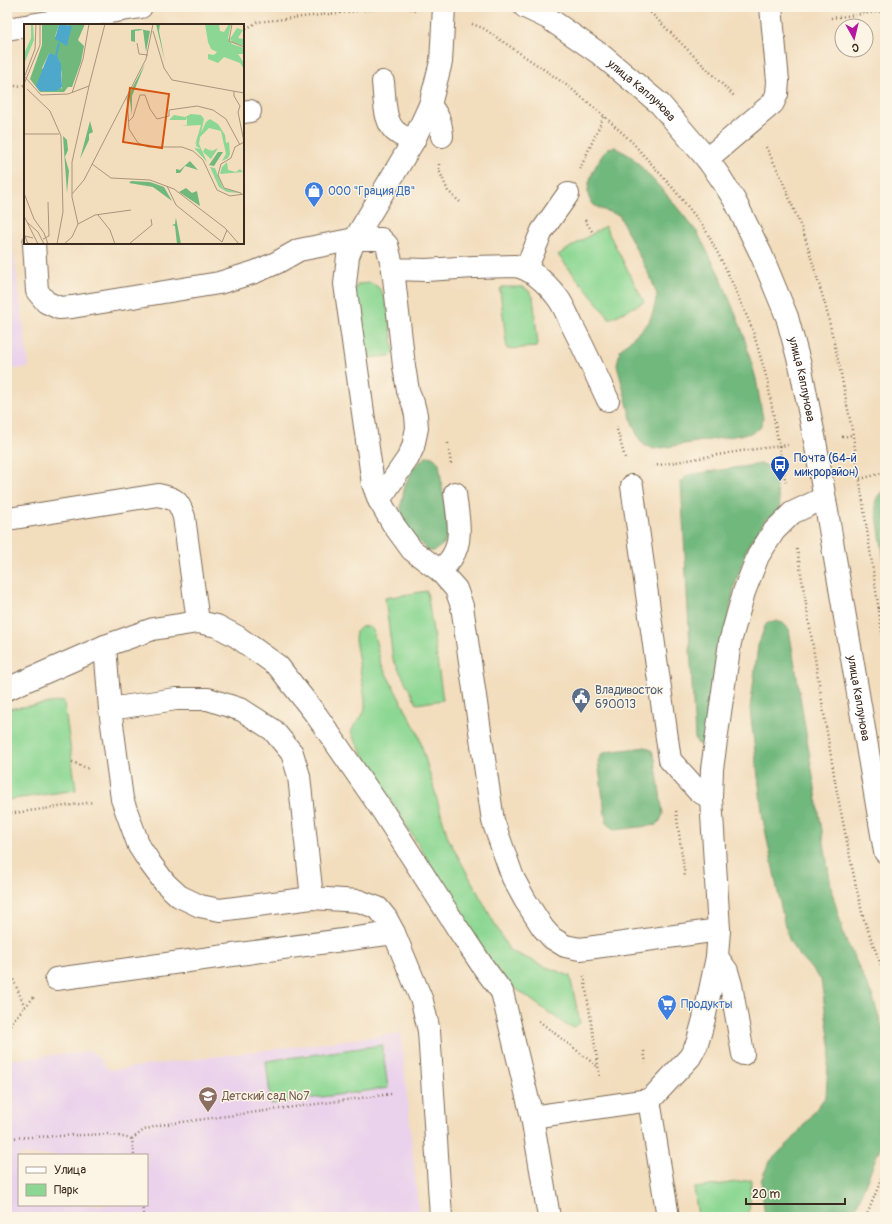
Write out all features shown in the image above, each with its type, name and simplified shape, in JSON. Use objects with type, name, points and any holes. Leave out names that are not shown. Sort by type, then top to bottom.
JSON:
[{"type":"street","points":[[36,24],[141,7]]},
{"type":"street","name":"улица Каплунова","points":[[525,7],[548,18],[600,54],[660,104],[707,159],[735,201],[761,254],[787,317],[801,369],[885,852]]},
{"type":"street","points":[[707,159],[773,103],[778,94],[771,7]]},
{"type":"street","points":[[444,11],[441,62],[430,105],[414,140],[355,239],[348,256],[345,284],[373,484],[379,500],[393,524],[412,550],[440,571],[456,589],[462,606],[493,822],[513,878],[543,928],[552,938],[565,946],[580,949],[719,930]]},
{"type":"street","points":[[7,29],[24,26]]},
{"type":"street","points":[[383,82],[387,115],[391,126],[398,134],[414,140]]},
{"type":"street","points":[[430,105],[441,124],[442,136]]},
{"type":"street","points":[[526,269],[542,231],[568,194]]},
{"type":"street","points":[[34,244],[37,291],[46,302],[59,308],[219,283],[254,272],[276,263],[299,250],[355,239],[381,239],[387,245],[393,269],[405,372],[408,391],[416,415],[417,428],[413,447],[408,458],[379,500]]},
{"type":"street","points":[[393,269],[426,270],[515,266],[526,269],[545,284],[559,299],[608,400]]},
{"type":"street","points":[[632,486],[670,760],[698,791],[711,798]]},
{"type":"street","points":[[440,571],[452,557],[457,546],[459,536],[455,494]]},
{"type":"street","points":[[8,518],[158,495],[172,498],[180,505],[184,516],[198,622]]},
{"type":"street","points":[[532,1117],[649,1100],[690,1056],[697,1044],[704,1019],[717,957],[719,930],[711,798],[712,769],[730,642],[744,592],[758,556],[774,531],[792,513],[824,498]]},
{"type":"street","points":[[7,689],[105,646],[153,629],[198,622],[217,626],[236,636],[278,666],[317,716],[384,813],[458,929],[502,992],[532,1117],[550,1217]]},
{"type":"street","points":[[105,646],[110,709],[122,799],[139,846],[165,883],[180,896],[200,906],[220,910],[312,898],[359,901],[378,908],[386,918],[394,933],[422,1001],[429,1030],[441,1217]]},
{"type":"street","points":[[110,709],[176,699],[208,699],[242,710],[273,730],[292,753],[299,776],[312,898]]},
{"type":"street","points":[[56,979],[394,933]]},
{"type":"street","points":[[717,957],[727,971],[731,985],[743,1054]]},
{"type":"street","points":[[649,1100],[668,1217]]},
{"type":"path","points":[[244,30],[257,22],[392,7]]},
{"type":"path","points":[[645,7],[731,91],[739,101]]},
{"type":"path","points":[[860,7],[862,14]]},
{"type":"path","points":[[444,11],[483,28],[568,86],[604,116],[631,141],[704,227],[726,269],[752,328],[767,378],[792,513],[844,826],[863,917],[885,976]]},
{"type":"path","points":[[831,18],[885,11]]},
{"type":"path","points":[[7,87],[24,84]]},
{"type":"path","points":[[568,194],[604,116]]},
{"type":"path","points":[[442,136],[438,157],[439,170],[448,191],[461,203]]},
{"type":"path","points":[[608,400],[632,486]]},
{"type":"path","points":[[665,463],[741,451]]},
{"type":"path","points":[[860,479],[885,471]]},
{"type":"path","points":[[878,608],[885,607]]},
{"type":"path","points":[[7,814],[122,799]]},
{"type":"path","points":[[676,808],[685,879]]},
{"type":"path","points":[[7,965],[25,1007],[14,1019],[7,1035]]},
{"type":"path","points":[[585,987],[604,1106]]},
{"type":"path","points":[[538,1020],[598,1067]]},
{"type":"path","points":[[7,1138],[108,1134],[132,1139],[144,1130],[160,1126],[391,1094]]},
{"type":"path","points":[[132,1139],[134,1154]]},
{"type":"path","points":[[866,1217],[885,1170]]},
{"type":"path","points":[[142,1206],[144,1217]]},
{"type":"shaded area","points":[[877,7],[885,7],[885,61]]},
{"type":"shaded area","points":[[7,205],[29,367],[7,370]]},
{"type":"shaded area","name":"Детский сад №7","points":[[401,1033],[419,1217],[7,1217],[7,1060],[92,1051],[110,1070]]},
{"type":"green space","points":[[615,147],[632,157],[667,195],[697,232],[720,276],[742,330],[756,379],[763,419],[760,428],[752,433],[654,449],[644,445],[638,437],[632,422],[617,365],[620,350],[649,322],[657,295],[652,281],[619,215],[595,206],[589,198],[588,191],[589,183],[599,160],[608,148]]},
{"type":"green space","points":[[605,226],[644,302],[610,319],[558,255]]},
{"type":"green space","points":[[369,283],[378,287],[387,307],[394,352],[391,356],[365,358],[354,294],[358,284]]},
{"type":"green space","points":[[502,287],[523,287],[528,290],[533,297],[538,344],[537,347],[507,349],[500,290]]},
{"type":"green space","points":[[427,456],[432,457],[439,463],[448,532],[445,543],[434,551],[428,551],[402,524],[401,505],[405,485],[414,467]]},
{"type":"green space","points":[[761,464],[767,466],[773,471],[780,506],[778,512],[765,520],[747,548],[734,588],[707,736],[702,744],[698,744],[695,738],[681,482],[687,475]]},
{"type":"green space","points":[[885,490],[885,567],[875,503],[878,495]]},
{"type":"green space","points":[[427,591],[443,700],[417,704],[393,659],[385,598]]},
{"type":"green space","points":[[775,621],[783,623],[789,629],[832,892],[845,938],[872,995],[885,1036],[885,1135],[852,1217],[765,1217],[761,1181],[771,1160],[793,1139],[826,1096],[828,1064],[831,1051],[821,980],[795,950],[789,939],[784,922],[763,819],[750,709],[758,646],[765,626],[768,622]]},
{"type":"green space","points":[[368,626],[373,630],[381,664],[418,733],[448,838],[509,950],[570,976],[580,1023],[574,1027],[566,1025],[508,983],[491,962],[354,739],[351,732],[365,709],[365,699],[355,639],[356,632],[361,627]]},
{"type":"green space","points":[[64,701],[76,790],[7,800],[7,709]]},
{"type":"green space","points":[[646,747],[652,751],[655,759],[663,814],[660,821],[656,825],[615,830],[609,826],[606,821],[598,761],[602,754],[606,752]]},
{"type":"green space","points":[[382,1045],[388,1088],[271,1104],[266,1061]]},
{"type":"green space","points":[[751,1180],[749,1217],[698,1217],[694,1188]]},
{"type":"place","name":"ООО \"Грация ДВ\"","points":[[314,208]]},
{"type":"place","name":"Почта (64-й микрорайон)","points":[[780,482]]},
{"type":"place","name":"Владивосток 690013","points":[[581,714]]},
{"type":"place","name":"Продукты","points":[[667,1021]]},
{"type":"place","name":"Детский сад №7","points":[[208,1113]]}]
